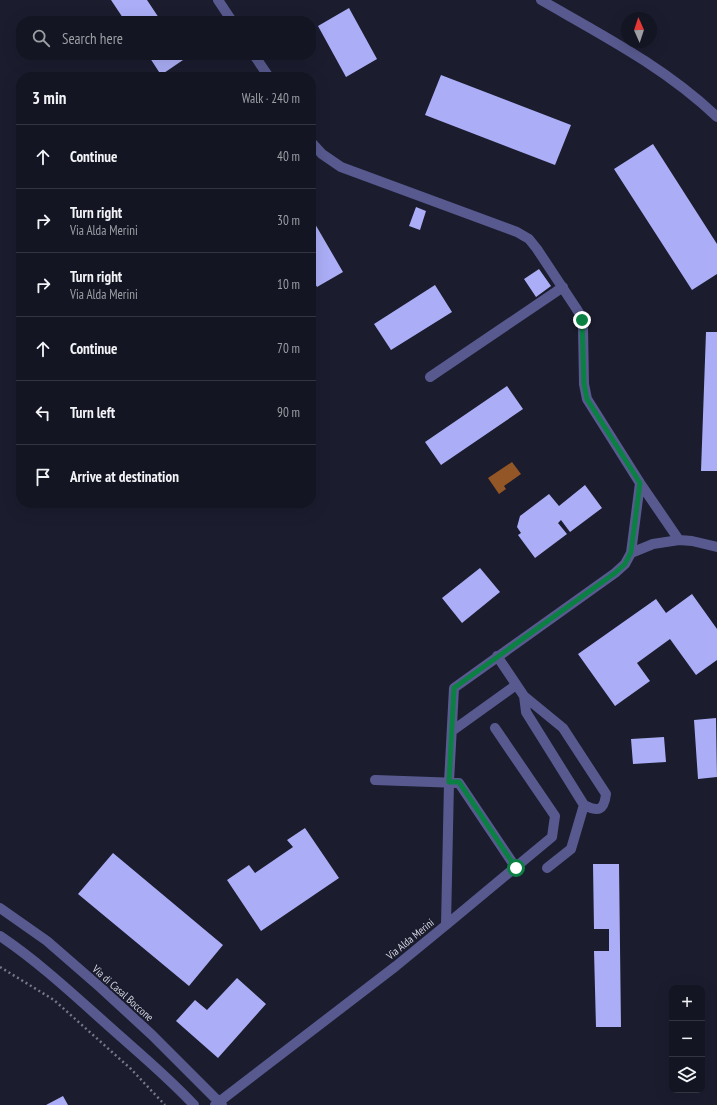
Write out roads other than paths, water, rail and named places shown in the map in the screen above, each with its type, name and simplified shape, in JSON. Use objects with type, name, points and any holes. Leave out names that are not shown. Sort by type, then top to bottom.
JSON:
[{"type":"street","points":[[218,0],[229,16]]},
{"type":"street","points":[[541,0],[601,34],[662,72],[685,89],[717,117]]},
{"type":"street","points":[[257,60],[266,72]]},
{"type":"street","points":[[316,147],[322,154],[341,167],[525,236],[537,249],[563,287],[582,320],[584,384],[587,399],[640,483],[679,540]]},
{"type":"street","points":[[430,377],[563,287]]},
{"type":"street","points":[[524,696],[526,712],[584,805],[594,810],[600,809],[605,803],[606,794],[563,728],[524,696],[497,656],[615,573],[625,564],[631,552],[640,483]]},
{"type":"street","points":[[631,552],[653,544],[679,540],[692,541],[717,547]]},
{"type":"street","name":"Via Alda Merini","points":[[219,1104],[396,966],[446,925],[449,782],[454,688],[497,656]]},
{"type":"street","points":[[452,731],[516,685]]},
{"type":"street","points":[[446,925],[552,838],[555,816],[495,728]]},
{"type":"street","points":[[375,780],[459,782],[516,868]]},
{"type":"street","points":[[547,868],[571,850],[584,805]]},
{"type":"street","name":"Via di Casal Boccone","points":[[0,908],[47,941],[101,988],[152,1035],[219,1104]]},
{"type":"street","points":[[0,936],[17,947],[64,986],[158,1070],[194,1105]]}]
